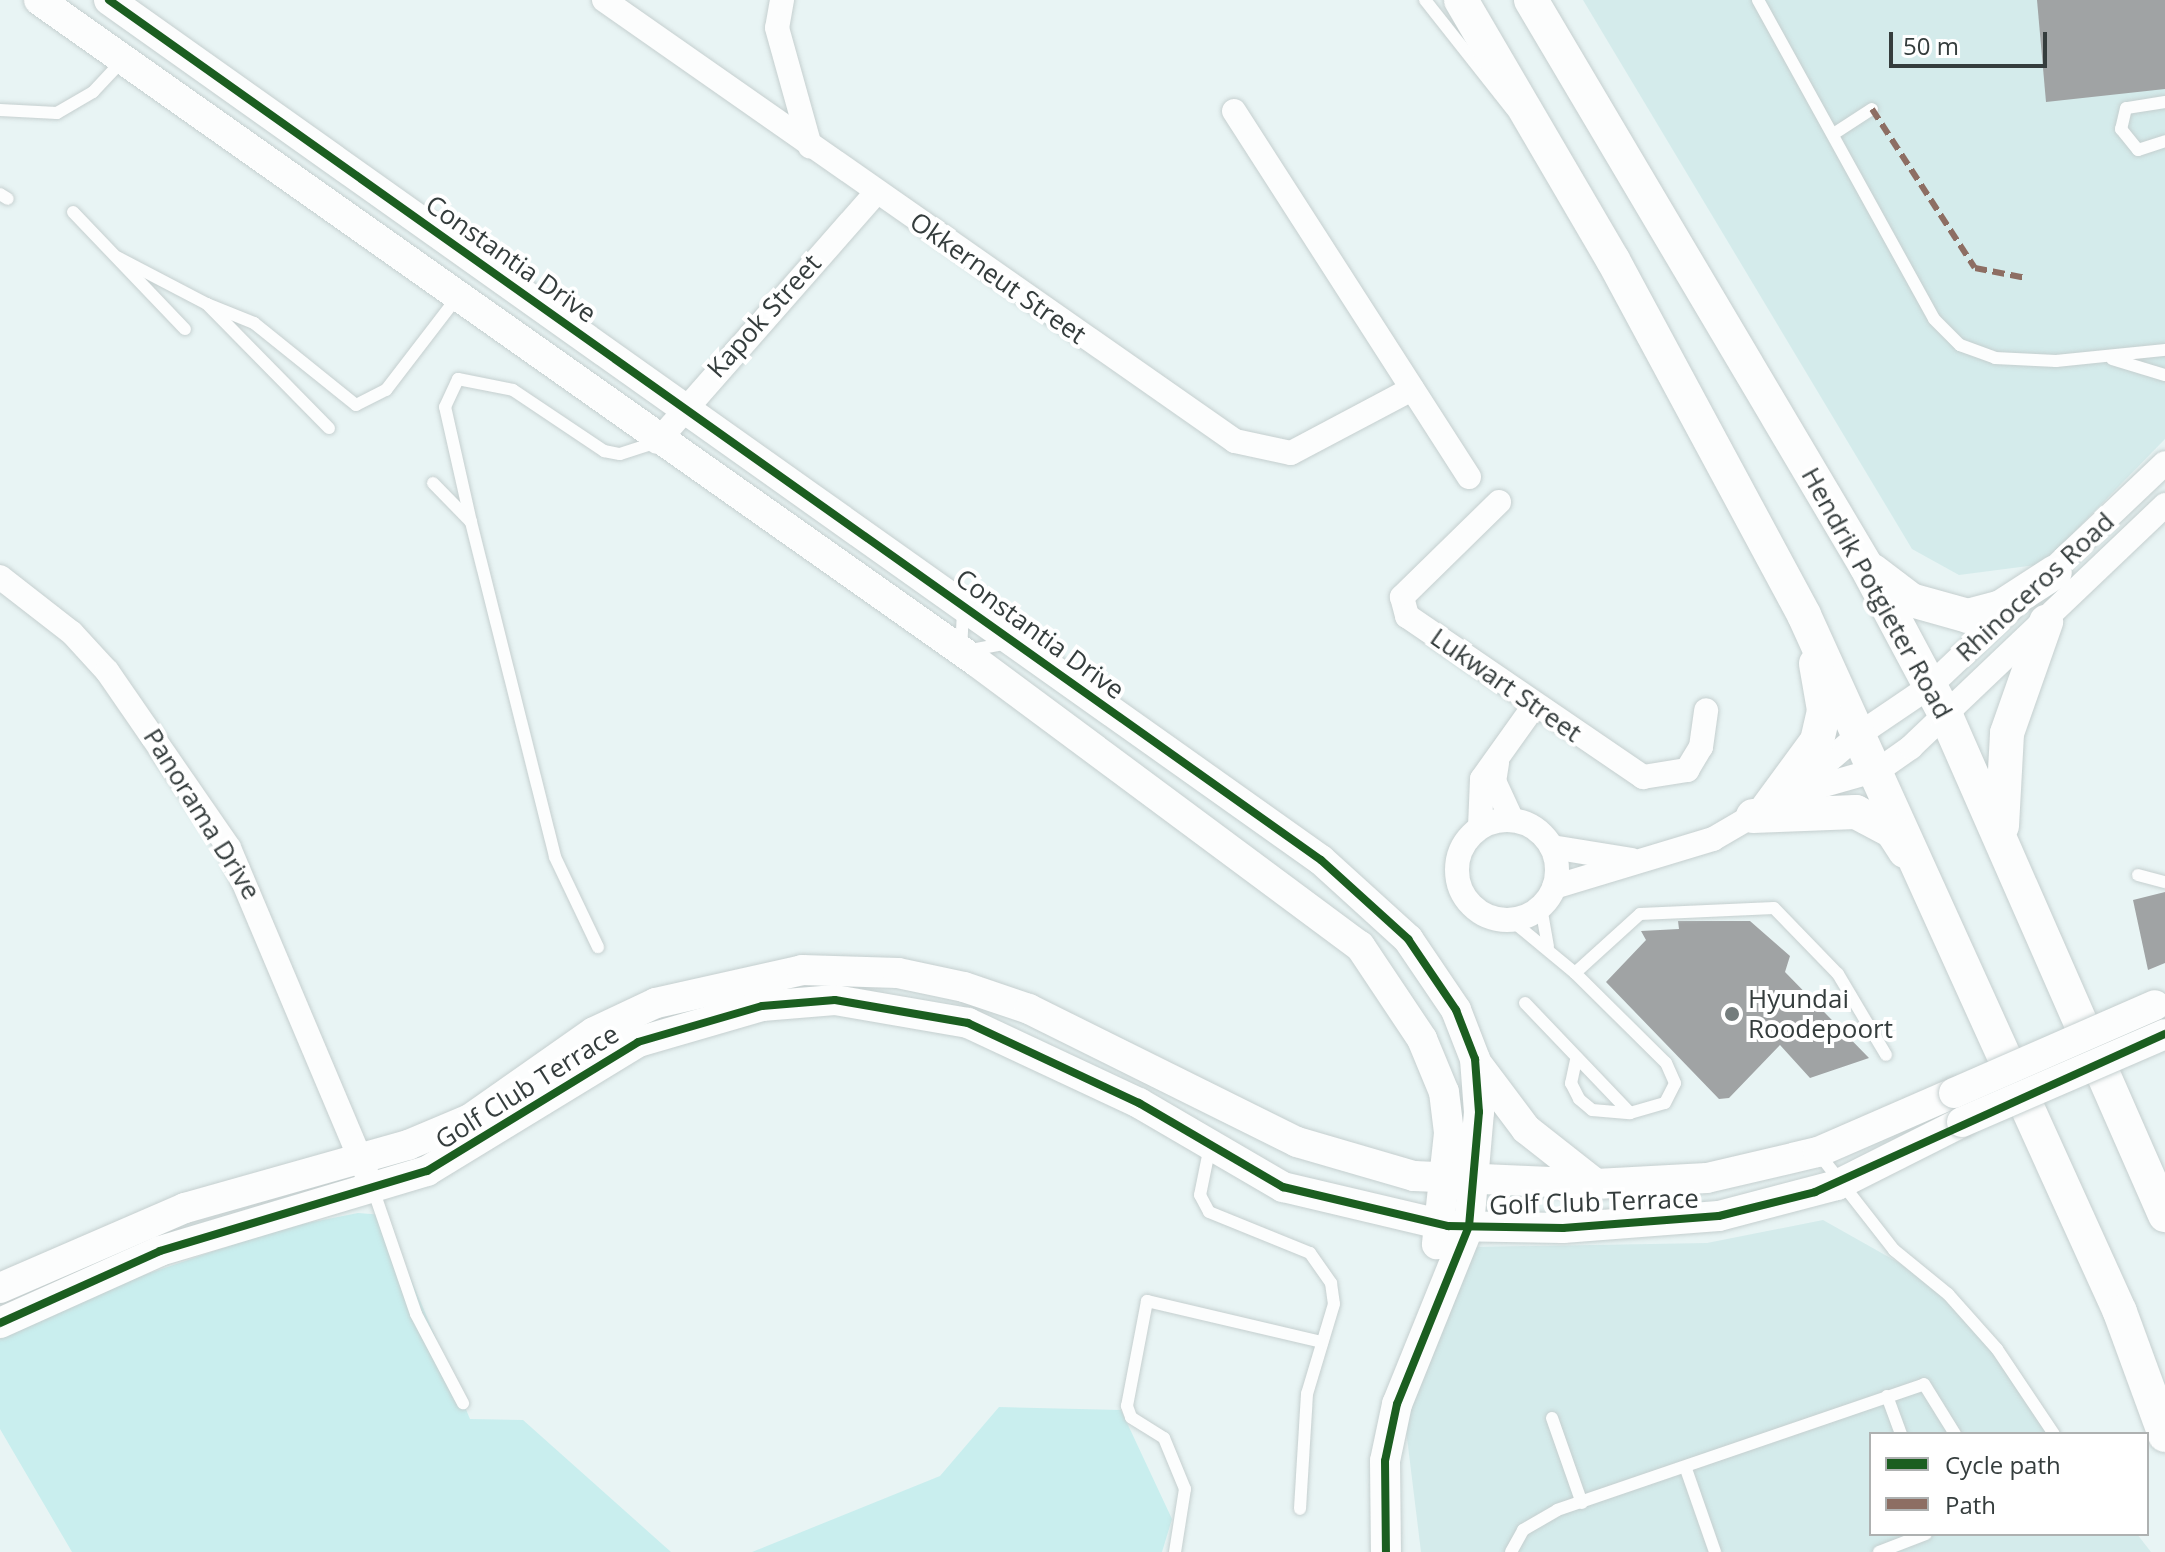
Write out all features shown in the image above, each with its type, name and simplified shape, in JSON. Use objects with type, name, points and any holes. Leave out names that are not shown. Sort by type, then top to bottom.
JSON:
[{"type":"main road","points":[[1461,0],[1540,131],[1804,615],[1880,769],[1926,881],[2120,1312],[2165,1435]]},
{"type":"main road","name":"Hendrik Potgieter Road","points":[[1531,0],[1866,566],[1947,718],[2001,832],[2165,1215]]},
{"type":"main road","points":[[1866,566],[1911,600],[1968,616],[2001,607],[2055,572]]},
{"type":"main road","points":[[1770,807],[1807,762],[1823,721],[1804,615]]},
{"type":"main road","points":[[2001,832],[2007,733],[2046,622]]},
{"type":"main road","points":[[1770,807],[1856,812],[1892,831],[1926,881]]},
{"type":"street","name":"Constantia Drive","points":[[39,0],[458,296],[657,442],[961,652],[1299,894],[1360,946],[1433,1061],[1449,1133],[1445,1180],[1435,1223],[1440,1286]]},
{"type":"street","name":"Constantia Drive","points":[[109,0],[684,405],[1321,860],[1384,915],[1434,973],[1475,1059],[1475,1180],[1469,1226],[1440,1286],[1397,1404],[1385,1461],[1386,1552]]},
{"type":"street","name":"Okkerneut Street","points":[[604,0],[1235,441],[1291,453],[1412,389]]},
{"type":"street","points":[[782,0],[777,28],[810,146]]},
{"type":"street","points":[[1234,111],[1469,477]]},
{"type":"street","name":"Kapok Street","points":[[657,442],[684,405],[876,193]]},
{"type":"street","name":"Rhinoceros Road","points":[[1770,807],[1861,733],[1929,687],[2055,572],[2162,462]]},
{"type":"street","name":"Lukwart Street","points":[[1499,502],[1401,603],[1407,616],[1628,770],[1655,779],[1687,770],[1701,747],[1706,710]]},
{"type":"street","name":"Rhinoceros Road","points":[[1880,769],[1947,718],[2165,505]]},
{"type":"street","name":"Panorama Drive","points":[[0,577],[72,633],[107,671],[229,848],[372,1187]]},
{"type":"street","points":[[1534,706],[1497,763],[1482,779],[1480,827],[1460,853],[1459,885],[1479,911],[1511,920],[1541,907],[1554,887],[1552,847]]},
{"type":"street","points":[[1497,763],[1494,781],[1512,820],[1552,847],[1637,861]]},
{"type":"street","points":[[1554,887],[1713,839],[1770,807],[1880,769]]},
{"type":"street","points":[[1480,827],[1512,820]]},
{"type":"street","name":"Golf Club Terrace","points":[[0,1288],[185,1208],[359,1158],[470,1119],[594,1032],[656,1003],[802,970],[885,972],[964,987],[1029,1009],[1205,1098],[1354,1165],[1445,1180],[1596,1184],[1707,1178],[1818,1152],[2160,1002]]},
{"type":"street","name":"Golf Club Terrace","points":[[0,1323],[160,1251],[372,1187],[472,1150],[638,1042],[725,1013],[835,1000],[968,1023],[1139,1103],[1283,1187],[1435,1223],[1469,1226],[1664,1224],[1837,1185],[1962,1122],[2165,1034]]},
{"type":"street","points":[[1475,1059],[1507,1109],[1554,1156],[1596,1184]]},
{"type":"street","points":[[1205,1098],[1210,1146],[1256,1122]]},
{"type":"lane","points":[[1425,0],[1495,98],[1540,131]]},
{"type":"lane","points":[[1758,0],[1835,133],[1934,319],[1960,345],[1995,358],[2097,357],[2165,350]]},
{"type":"lane","points":[[0,110],[57,113],[93,92],[125,59]]},
{"type":"lane","points":[[2165,102],[2126,108],[2121,129],[2138,150],[2165,141]]},
{"type":"lane","points":[[1835,133],[1872,109]]},
{"type":"lane","points":[[73,212],[185,329]]},
{"type":"lane","points":[[117,257],[207,304],[254,323],[356,405],[386,390],[458,296]]},
{"type":"lane","points":[[207,304],[329,428]]},
{"type":"lane","points":[[2097,357],[2135,361],[2165,375]]},
{"type":"lane","points":[[598,947],[555,857],[445,407],[458,379],[513,390],[604,451],[620,454],[657,442]]},
{"type":"lane","points":[[433,483],[471,522]]},
{"type":"lane","points":[[964,604],[961,652],[1019,643]]},
{"type":"lane","points":[[2138,875],[2165,882]]},
{"type":"lane","points":[[1541,907],[1548,946]]},
{"type":"lane","points":[[1575,973],[1640,914],[1774,908],[1838,974],[1886,1055]]},
{"type":"lane","points":[[1511,920],[1548,946],[1666,1063],[1675,1083],[1665,1103],[1630,1113],[1592,1110],[1579,1099],[1571,1083],[1576,1060]]},
{"type":"lane","points":[[1525,1003],[1576,1060],[1630,1113]]},
{"type":"lane","points":[[1210,1146],[1200,1195],[1209,1212],[1310,1253],[1324,1266],[1334,1304],[1305,1404],[1300,1509]]},
{"type":"lane","points":[[1818,1152],[1837,1185],[1987,1338],[2053,1432]]},
{"type":"lane","points":[[372,1187],[416,1314],[463,1403]]},
{"type":"lane","points":[[1175,1552],[1185,1489],[1164,1438],[1131,1417],[1127,1406],[1147,1301],[1322,1342]]},
{"type":"lane","points":[[1511,1552],[1523,1530],[1582,1503],[1924,1384],[1954,1432]]},
{"type":"lane","points":[[1887,1396],[1900,1432]]},
{"type":"lane","points":[[1552,1418],[1582,1503]]},
{"type":"lane","points":[[1686,1469],[1715,1552]]},
{"type":"lane","points":[[1879,1552],[1921,1536]]},
{"type":"shaded area","points":[[1583,0],[2165,0],[2165,439],[2043,564],[1959,575],[1912,549]]},
{"type":"shaded area","points":[[358,1213],[384,1215],[470,1419],[523,1420],[671,1552],[72,1552],[0,1429],[0,1339],[103,1289],[282,1228]]},
{"type":"shaded area","points":[[1823,1220],[1949,1291],[2057,1432],[1869,1432],[1869,1536],[2139,1536],[2151,1552],[1421,1552],[1402,1397],[1474,1247],[1707,1243]]},
{"type":"shaded area","points":[[999,1407],[1121,1410],[1172,1519],[1162,1552],[752,1552],[940,1476]]},
{"type":"building","points":[[2037,0],[2165,0],[2165,89],[2046,102]]},
{"type":"building","points":[[2165,892],[2165,963],[2148,970],[2133,900]]},
{"type":"building","name":"Hyundai Roodepoort","points":[[1678,921],[1750,921],[1790,956],[1785,972],[1869,1058],[1810,1078],[1780,1045],[1729,1098],[1719,1099],[1606,982],[1646,940],[1641,931],[1679,929]]},
{"type":"marked path","points":[[1872,109],[1975,268],[2026,278]]},
{"type":"cycle path","points":[[109,0],[1321,860],[1408,939],[1456,1010],[1475,1059],[1479,1112],[1469,1226],[1397,1404],[1385,1461],[1386,1552]]},
{"type":"cycle path","points":[[0,1323],[160,1251],[427,1171],[638,1042],[762,1006],[835,1000],[968,1023],[1139,1103],[1283,1187],[1448,1226],[1563,1228],[1719,1216],[1815,1192],[2165,1034]]},
{"type":"place","name":"Hyundai Roodepoort","points":[[1732,1014]]}]
